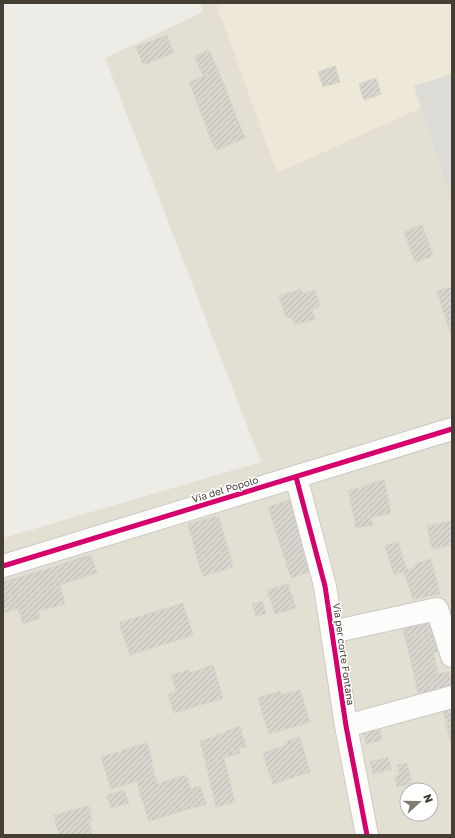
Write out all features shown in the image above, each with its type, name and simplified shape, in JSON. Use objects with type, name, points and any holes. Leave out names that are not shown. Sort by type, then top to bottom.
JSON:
[{"type":"street","name":"Via del Popolo","points":[[3,566],[452,429]]},
{"type":"street","name":"Via per corte Fontana","points":[[296,477],[325,586],[346,726],[368,835]]},
{"type":"street","points":[[332,632],[438,609],[452,656]]},
{"type":"street","points":[[346,726],[452,697]]},
{"type":"shaded area","points":[[200,3],[452,3],[452,835],[3,835],[3,538],[261,462],[105,58],[203,12]]},
{"type":"shaded area","points":[[216,3],[452,3],[452,204],[421,108],[277,173]]},
{"type":"shaded area","points":[[452,74],[452,204],[414,86]]},
{"type":"building","points":[[167,35],[174,53],[143,65],[136,47]]},
{"type":"building","points":[[209,50],[218,71],[203,76],[195,56]]},
{"type":"building","points":[[335,66],[340,82],[323,87],[318,72]]},
{"type":"building","points":[[218,71],[226,90],[197,102],[189,82]]},
{"type":"building","points":[[376,78],[381,94],[364,100],[359,84]]},
{"type":"building","points":[[226,90],[231,104],[203,117],[197,102]]},
{"type":"building","points":[[231,104],[239,123],[209,135],[203,117]]},
{"type":"building","points":[[239,123],[245,138],[216,150],[209,135]]},
{"type":"building","points":[[422,225],[433,256],[415,262],[404,232]]},
{"type":"building","points":[[452,287],[452,338],[437,291]]},
{"type":"building","points":[[301,289],[303,294],[315,290],[320,306],[312,309],[315,319],[295,325],[292,317],[286,318],[279,296]]},
{"type":"building","points":[[384,480],[391,513],[371,518],[364,486]]},
{"type":"building","points":[[364,486],[371,518],[355,521],[348,491]]},
{"type":"building","points":[[293,499],[314,570],[291,578],[268,507]]},
{"type":"building","points":[[218,516],[229,551],[198,560],[188,524]]},
{"type":"building","points":[[371,518],[373,525],[356,528],[355,521]]},
{"type":"building","points":[[452,521],[452,545],[432,549],[427,526]]},
{"type":"building","points":[[398,541],[407,570],[394,575],[385,546]]},
{"type":"building","points":[[229,551],[233,567],[203,576],[198,560]]},
{"type":"building","points":[[91,555],[97,573],[84,577],[79,558]]},
{"type":"building","points":[[79,558],[84,577],[60,585],[54,567]]},
{"type":"building","points":[[431,559],[440,594],[413,599],[404,571],[416,567],[415,564]]},
{"type":"building","points":[[54,567],[60,585],[25,595],[23,591],[3,598],[3,582]]},
{"type":"building","points":[[288,584],[296,608],[275,614],[267,590]]},
{"type":"building","points":[[60,585],[65,604],[38,611],[40,618],[32,621],[25,595]]},
{"type":"building","points":[[23,591],[32,621],[23,624],[18,608],[16,609],[12,595]]},
{"type":"building","points":[[12,595],[16,609],[3,613],[3,598]]},
{"type":"building","points":[[262,601],[266,613],[256,617],[252,604]]},
{"type":"building","points":[[183,603],[193,635],[130,655],[119,623]]},
{"type":"building","points":[[431,614],[435,631],[405,637],[401,622]]},
{"type":"building","points":[[435,631],[440,651],[432,653],[428,632]]},
{"type":"building","points":[[428,632],[438,674],[430,675],[435,696],[420,700],[405,637]]},
{"type":"building","points":[[213,665],[223,698],[174,713],[168,694],[176,691],[171,675],[189,670],[189,673]]},
{"type":"building","points":[[449,672],[452,683],[452,692],[435,696],[430,675]]},
{"type":"building","points":[[300,690],[310,722],[269,734],[258,698],[280,691],[281,695]]},
{"type":"building","points":[[452,700],[452,722],[446,723],[442,702]]},
{"type":"building","points":[[452,722],[452,748],[446,723]]},
{"type":"building","points":[[378,723],[382,740],[366,744],[362,727]]},
{"type":"building","points":[[240,726],[246,746],[232,751],[225,732]]},
{"type":"building","points":[[226,733],[232,751],[238,749],[240,753],[223,758],[217,735]]},
{"type":"building","points":[[217,736],[224,759],[206,764],[200,741]]},
{"type":"building","points":[[299,737],[304,751],[297,753],[304,774],[278,782],[275,772],[269,774],[263,753],[287,745],[285,742]]},
{"type":"building","points":[[147,743],[157,784],[139,790],[137,781],[111,789],[101,757]]},
{"type":"building","points":[[304,751],[310,772],[304,774],[297,753]]},
{"type":"building","points":[[388,757],[391,769],[373,774],[370,762]]},
{"type":"building","points":[[224,759],[235,802],[216,807],[206,764]]},
{"type":"building","points":[[407,763],[412,782],[399,782],[399,786],[397,787],[395,776],[400,775],[397,765]]},
{"type":"building","points":[[275,772],[278,782],[273,784],[270,774]]},
{"type":"building","points":[[186,775],[196,803],[172,810],[163,782]]},
{"type":"building","points":[[163,782],[173,814],[149,821],[139,790]]},
{"type":"building","points":[[200,786],[206,804],[173,814],[172,810],[196,803],[191,789]]},
{"type":"building","points":[[124,790],[129,803],[111,808],[107,795]]},
{"type":"building","points":[[89,806],[92,820],[89,821],[92,835],[59,835],[54,815]]},
{"type":"cycle path","points":[[3,566],[452,429]]},
{"type":"cycle path","points":[[296,477],[325,586],[346,726],[367,835]]}]
